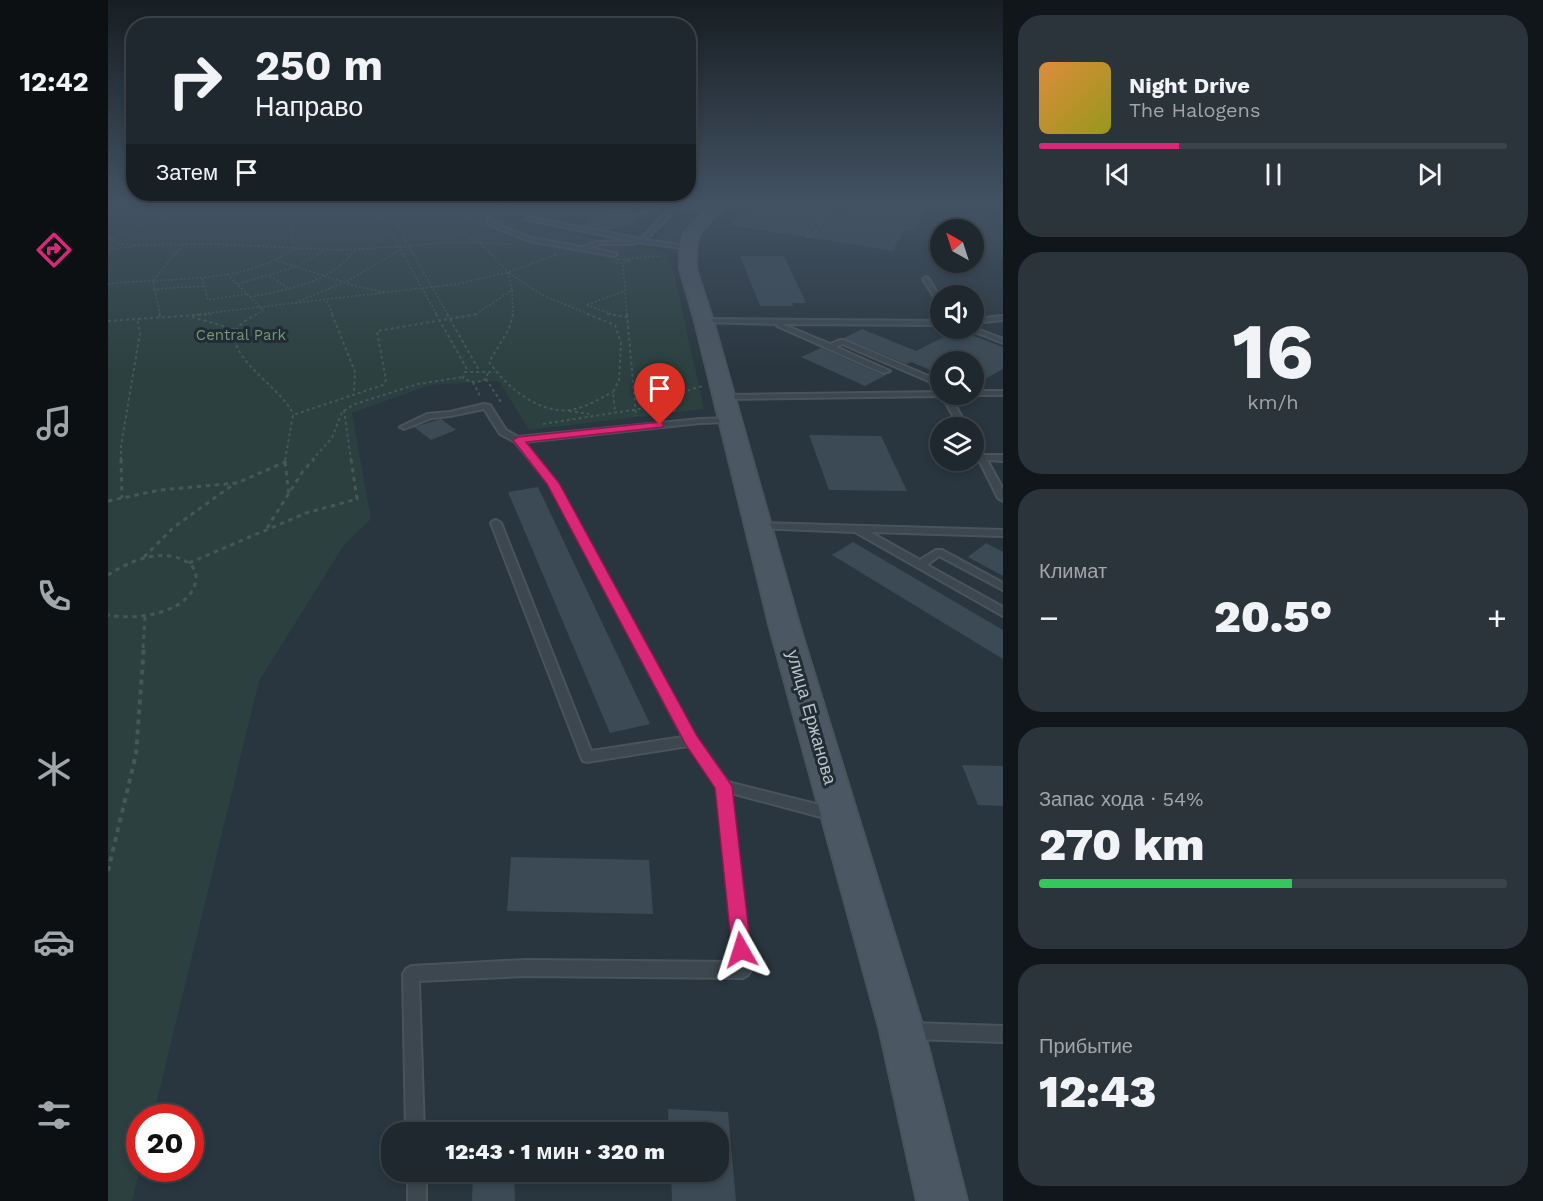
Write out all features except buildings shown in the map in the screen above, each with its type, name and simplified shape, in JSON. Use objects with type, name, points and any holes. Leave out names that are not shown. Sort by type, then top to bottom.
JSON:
[{"type":"street","name":"улица Ержанова","points":[[690,258],[688,269],[704,321],[720,401],[759,526],[785,628],[902,1031],[942,1201]]},
{"type":"lane","points":[[926,279],[930,286]]},
{"type":"lane","points":[[984,320],[1003,318]]},
{"type":"lane","points":[[704,321],[930,323]]},
{"type":"lane","points":[[773,323],[886,370]]},
{"type":"lane","points":[[984,334],[1003,341]]},
{"type":"lane","points":[[830,347],[842,341],[930,380]]},
{"type":"lane","points":[[984,393],[1003,393]]},
{"type":"lane","points":[[518,440],[700,421],[720,401],[930,395]]},
{"type":"lane","points":[[404,427],[430,416],[487,407],[502,433],[518,440],[553,483],[691,741],[724,786],[743,970],[526,968],[411,974],[416,1122]]},
{"type":"lane","points":[[984,457],[1003,458]]},
{"type":"lane","points":[[984,461],[1003,498]]},
{"type":"lane","points":[[496,523],[587,757],[691,741]]},
{"type":"lane","points":[[759,526],[1003,533]]},
{"type":"lane","points":[[856,529],[1003,612]]},
{"type":"lane","points":[[920,565],[939,552],[1003,587]]},
{"type":"lane","points":[[724,786],[841,817]]},
{"type":"lane","points":[[902,1031],[1003,1034]]},
{"type":"lane","points":[[417,1182],[417,1201]]},
{"type":"path","points":[[160,317],[153,280],[170,258]]},
{"type":"path","points":[[108,284],[202,278],[280,258]]},
{"type":"path","points":[[238,284],[270,276],[295,267],[310,258]]},
{"type":"path","points":[[250,297],[288,288],[322,275],[345,263],[349,258]]},
{"type":"path","points":[[288,306],[328,292],[386,258]]},
{"type":"path","points":[[405,258],[468,371]]},
{"type":"path","points":[[417,258],[480,370]]},
{"type":"path","points":[[494,258],[518,282],[615,325],[621,343],[619,380],[613,392],[615,412]]},
{"type":"path","points":[[108,321],[262,309],[434,288],[508,272],[548,258]]},
{"type":"path","points":[[275,260],[346,283],[388,293]]},
{"type":"path","points":[[623,265],[636,416]]},
{"type":"path","points":[[508,272],[514,304],[511,325],[494,350],[489,362],[495,372],[510,387],[547,407],[594,415]]},
{"type":"path","points":[[227,273],[262,309]]},
{"type":"path","points":[[270,276],[288,288]]},
{"type":"path","points":[[202,278],[208,300],[247,294]]},
{"type":"path","points":[[153,289],[204,286]]},
{"type":"path","points":[[293,415],[383,385],[386,380],[377,331],[476,315],[512,290]]},
{"type":"path","points":[[625,291],[586,305],[608,314],[627,317]]},
{"type":"path","points":[[327,301],[356,372],[354,391]]},
{"type":"path","points":[[266,308],[245,321],[237,330],[234,339],[243,357],[291,407],[293,415],[285,462],[289,495]]},
{"type":"path","points":[[188,316],[237,330]]},
{"type":"path","points":[[122,498],[121,446],[140,333],[137,318]]},
{"type":"path","points":[[266,529],[303,471],[332,438],[344,410],[355,404],[418,384],[463,376],[468,371],[495,372]]},
{"type":"path","points":[[486,379],[488,373]]},
{"type":"path","points":[[463,376],[471,382],[486,379]]},
{"type":"path","points":[[486,379],[502,404]]},
{"type":"path","points":[[541,424],[664,405],[689,390],[720,401]]},
{"type":"path","points":[[566,410],[581,407],[613,392]]},
{"type":"path","points":[[664,405],[673,410]]},
{"type":"path","points":[[189,562],[306,513],[357,499],[344,410]]},
{"type":"path","points":[[143,559],[174,527],[237,483],[285,462]]},
{"type":"path","points":[[108,501],[160,490],[237,483]]},
{"type":"path","points":[[108,575],[120,567],[143,559],[165,556],[189,562],[195,569],[197,578],[194,587],[186,597],[168,609],[145,618],[123,619],[108,615]]},
{"type":"path","points":[[108,871],[136,754],[145,618]]},
{"type":"green space","name":"Central Park","points":[[108,258],[668,258],[674,273],[704,409],[529,430],[499,381],[430,385],[352,413],[371,519],[344,545],[259,681],[156,1104],[126,1104],[126,1182],[137,1182],[132,1201],[108,1201]]},
{"type":"route","points":[[660,425],[518,440],[553,483],[691,741],[724,786],[741,950]]}]
